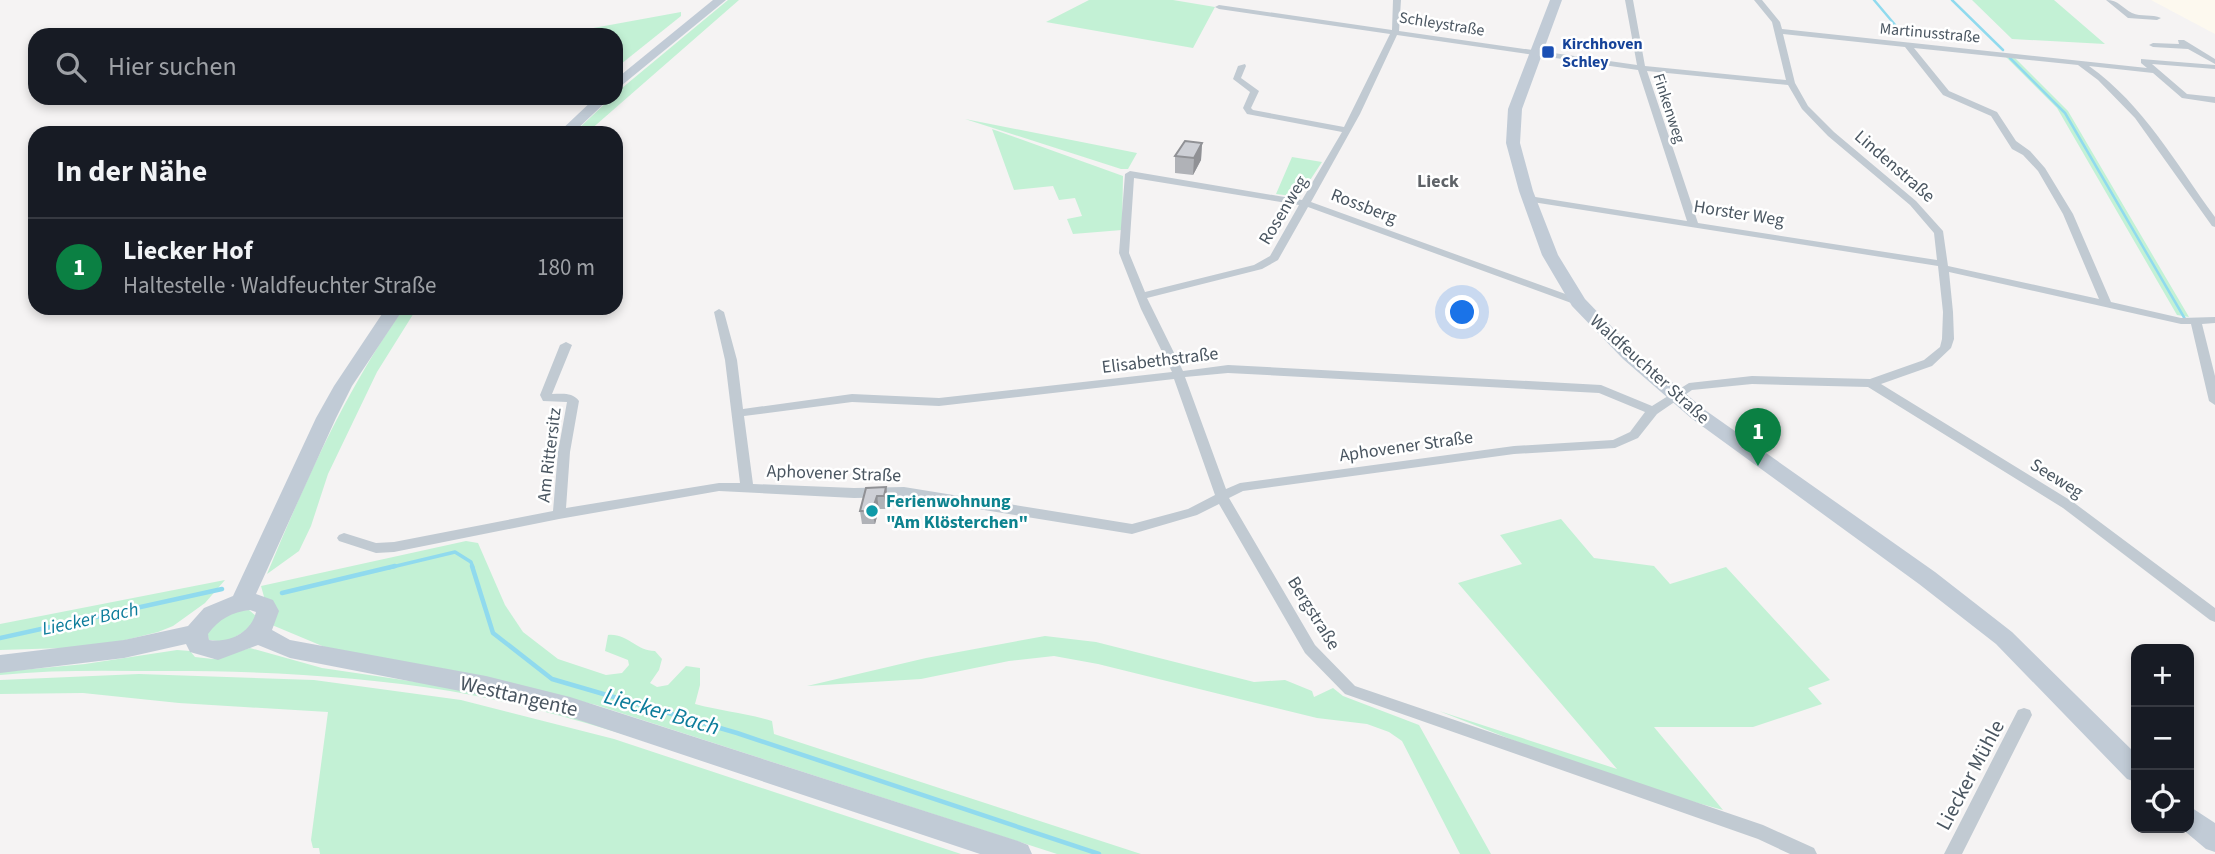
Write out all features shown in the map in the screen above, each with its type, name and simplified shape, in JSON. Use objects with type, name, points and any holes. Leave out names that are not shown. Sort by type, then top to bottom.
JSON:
[{"type":"main road","points":[[623,80],[720,0]]},
{"type":"main road","name":"Waldfeuchter Straße","points":[[1556,0],[1535,52],[1512,127],[1517,160],[1529,199],[1555,266],[1578,302],[1629,355],[1728,438],[1983,621],[2135,770]]},
{"type":"main road","points":[[573,126],[595,105]]},
{"type":"main road","points":[[241,602],[326,418],[343,386],[390,315]]},
{"type":"main road","points":[[0,664],[124,649],[196,633],[208,617],[241,602],[265,606],[268,618],[258,632],[230,648],[210,651],[198,645],[196,633]]},
{"type":"main road","name":"Westtangente","points":[[258,632],[271,643],[290,649],[486,686],[570,707],[1018,854]]},
{"type":"main road","points":[[2194,822],[2215,840]]},
{"type":"street","name":"Rosenweg","points":[[1141,296],[1264,265],[1285,244],[1396,30],[1398,0]]},
{"type":"street","name":"Finkenweg","points":[[1629,0],[1642,69],[1693,223]]},
{"type":"street","name":"Lindenstraße","points":[[1675,395],[1689,387],[1716,382],[1871,383],[1928,363],[1945,348],[1948,312],[1942,243],[1927,216],[1831,134],[1805,107],[1791,83],[1776,22],[1758,0]]},
{"type":"street","points":[[2110,0],[2132,16],[2157,18]]},
{"type":"street","name":"Schleystraße","points":[[1219,7],[1396,30],[1535,52]]},
{"type":"street","name":"Martinusstraße","points":[[1779,31],[2156,71]]},
{"type":"street","points":[[1907,44],[1946,93],[1990,111],[2018,153],[2033,159],[2066,210],[2106,304]]},
{"type":"street","points":[[2153,44],[2185,45],[2215,62]]},
{"type":"street","points":[[1535,52],[1642,69],[1791,83]]},
{"type":"street","points":[[2144,61],[2215,67]]},
{"type":"street","points":[[2144,61],[2185,96],[2215,100]]},
{"type":"street","points":[[2077,63],[2113,92],[2143,126],[2215,224]]},
{"type":"street","points":[[1242,66],[1237,79],[1255,91],[1247,108],[1250,112]]},
{"type":"street","points":[[1238,116],[1250,112],[1346,130]]},
{"type":"street","name":"Rossberg","points":[[1130,174],[1306,202],[1578,302]]},
{"type":"street","name":"Bergstraße","points":[[1130,174],[1124,253],[1141,296],[1178,373],[1222,497],[1310,649],[1350,690],[1763,832],[1808,854]]},
{"type":"street","name":"Horster Weg","points":[[1529,199],[1693,223],[1943,266],[2106,304],[2196,321],[2215,320]]},
{"type":"street","points":[[719,312],[731,360],[739,413],[747,482],[745,488]]},
{"type":"street","points":[[2196,321],[2215,401]]},
{"type":"street","name":"Am Rittersitz","points":[[559,514],[564,452],[573,401],[569,398],[547,398],[546,395],[566,345]]},
{"type":"street","name":"Elisabethstraße","points":[[739,413],[852,398],[939,402],[1228,369],[1601,389],[1653,411]]},
{"type":"street","name":"Seeweg","points":[[1871,383],[2068,505],[2215,617]]},
{"type":"street","name":"Aphovener Straße","points":[[344,538],[376,548],[394,547],[559,514],[719,487],[904,492],[1132,529],[1192,512],[1240,487],[1514,450],[1615,444],[1634,435],[1653,411],[1675,395]]},
{"type":"street","name":"Liecker Mühle","points":[[1953,854],[2024,715]]},
{"type":"shaded area","points":[[2151,0],[2215,0],[2215,34],[2181,16]]},
{"type":"green space","points":[[728,0],[739,0],[623,101],[623,87]]},
{"type":"green space","points":[[1089,0],[1173,0],[1215,7],[1193,48],[1046,22]]},
{"type":"green space","points":[[1972,0],[2054,0],[2105,44],[2012,39]]},
{"type":"green space","points":[[681,12],[681,16],[623,62],[623,28],[593,28]]},
{"type":"green space","points":[[2004,55],[2013,56],[2068,111],[2189,317],[2177,315],[2057,108]]},
{"type":"green space","points":[[604,105],[619,105],[595,126],[581,126]]},
{"type":"green space","points":[[965,119],[1137,153],[1128,169],[1121,169]]},
{"type":"green space","points":[[992,129],[1123,176],[1122,230],[1073,234],[1067,219],[1082,216],[1075,198],[1059,200],[1053,186],[1014,190]]},
{"type":"green space","points":[[1292,157],[1322,162],[1299,197],[1276,194]]},
{"type":"green space","points":[[399,315],[413,315],[377,372],[328,474],[311,526],[299,551],[267,574],[328,437]]},
{"type":"green space","points":[[1561,519],[1594,558],[1654,566],[1670,584],[1726,567],[1830,680],[1808,688],[1822,704],[1753,727],[1654,727],[1723,810],[1614,780],[1439,711],[1617,769],[1458,583],[1522,564],[1500,535]]},
{"type":"green space","points":[[466,541],[478,543],[505,605],[523,632],[558,659],[606,675],[622,673],[629,665],[628,660],[605,651],[608,635],[621,637],[642,648],[655,651],[662,659],[659,670],[650,683],[657,687],[668,685],[686,666],[700,668],[700,685],[695,704],[772,721],[774,734],[1141,854],[1057,854],[596,705],[461,672],[327,648],[272,625],[261,586]]},
{"type":"green space","points":[[225,580],[205,603],[173,626],[158,632],[97,647],[0,650],[0,624]]},
{"type":"green space","points":[[249,610],[256,616],[253,626],[227,642],[209,640],[207,631],[228,612]]},
{"type":"green space","points":[[1045,636],[1096,642],[1254,682],[1285,680],[1312,691],[1314,697],[1333,688],[1343,696],[1419,725],[1491,854],[1460,854],[1402,741],[1389,732],[1367,724],[1317,718],[1098,664],[1054,656],[1009,661],[921,679],[807,686],[926,658]]},
{"type":"green space","points":[[250,648],[322,668],[457,688],[567,715],[636,738],[498,700],[450,691],[310,675],[204,671],[64,671],[0,675],[0,672],[85,664],[177,650],[190,651],[195,657],[213,659]]},
{"type":"green space","points":[[139,674],[314,680],[461,700],[614,739],[961,854],[320,854],[319,848],[313,848],[311,840],[328,712],[179,703],[83,693],[0,694],[0,680]]},
{"type":"building","points":[[1185,141],[1202,143],[1194,158],[1175,156]]},
{"type":"building","points":[[886,487],[884,496],[877,496],[872,511],[860,511],[866,488]]},
{"type":"waterway","points":[[1874,0],[1896,26]]},
{"type":"waterway","points":[[1952,0],[2003,50]]},
{"type":"waterway","points":[[2010,58],[2065,113],[2185,319]]},
{"type":"waterway","name":"Liecker Bach","points":[[388,568],[455,552],[471,562],[473,568]]},
{"type":"waterway","name":"Liecker Bach","points":[[282,593],[395,566]]},
{"type":"waterway","name":"Liecker Bach","points":[[472,566],[493,633],[552,679],[737,733],[1099,854]]},
{"type":"waterway","name":"Liecker Bach","points":[[0,638],[222,589]]},
{"type":"place","name":"Kirchhoven Schley","points":[[1548,52]]},
{"type":"place","name":"Liecker Hof","points":[[1758,466]]},
{"type":"place","name":"Ferienwohnung \"Am Klösterchen\"","points":[[872,511]]},
{"type":"district","name":"Lieck","points":[[1438,181]]}]
